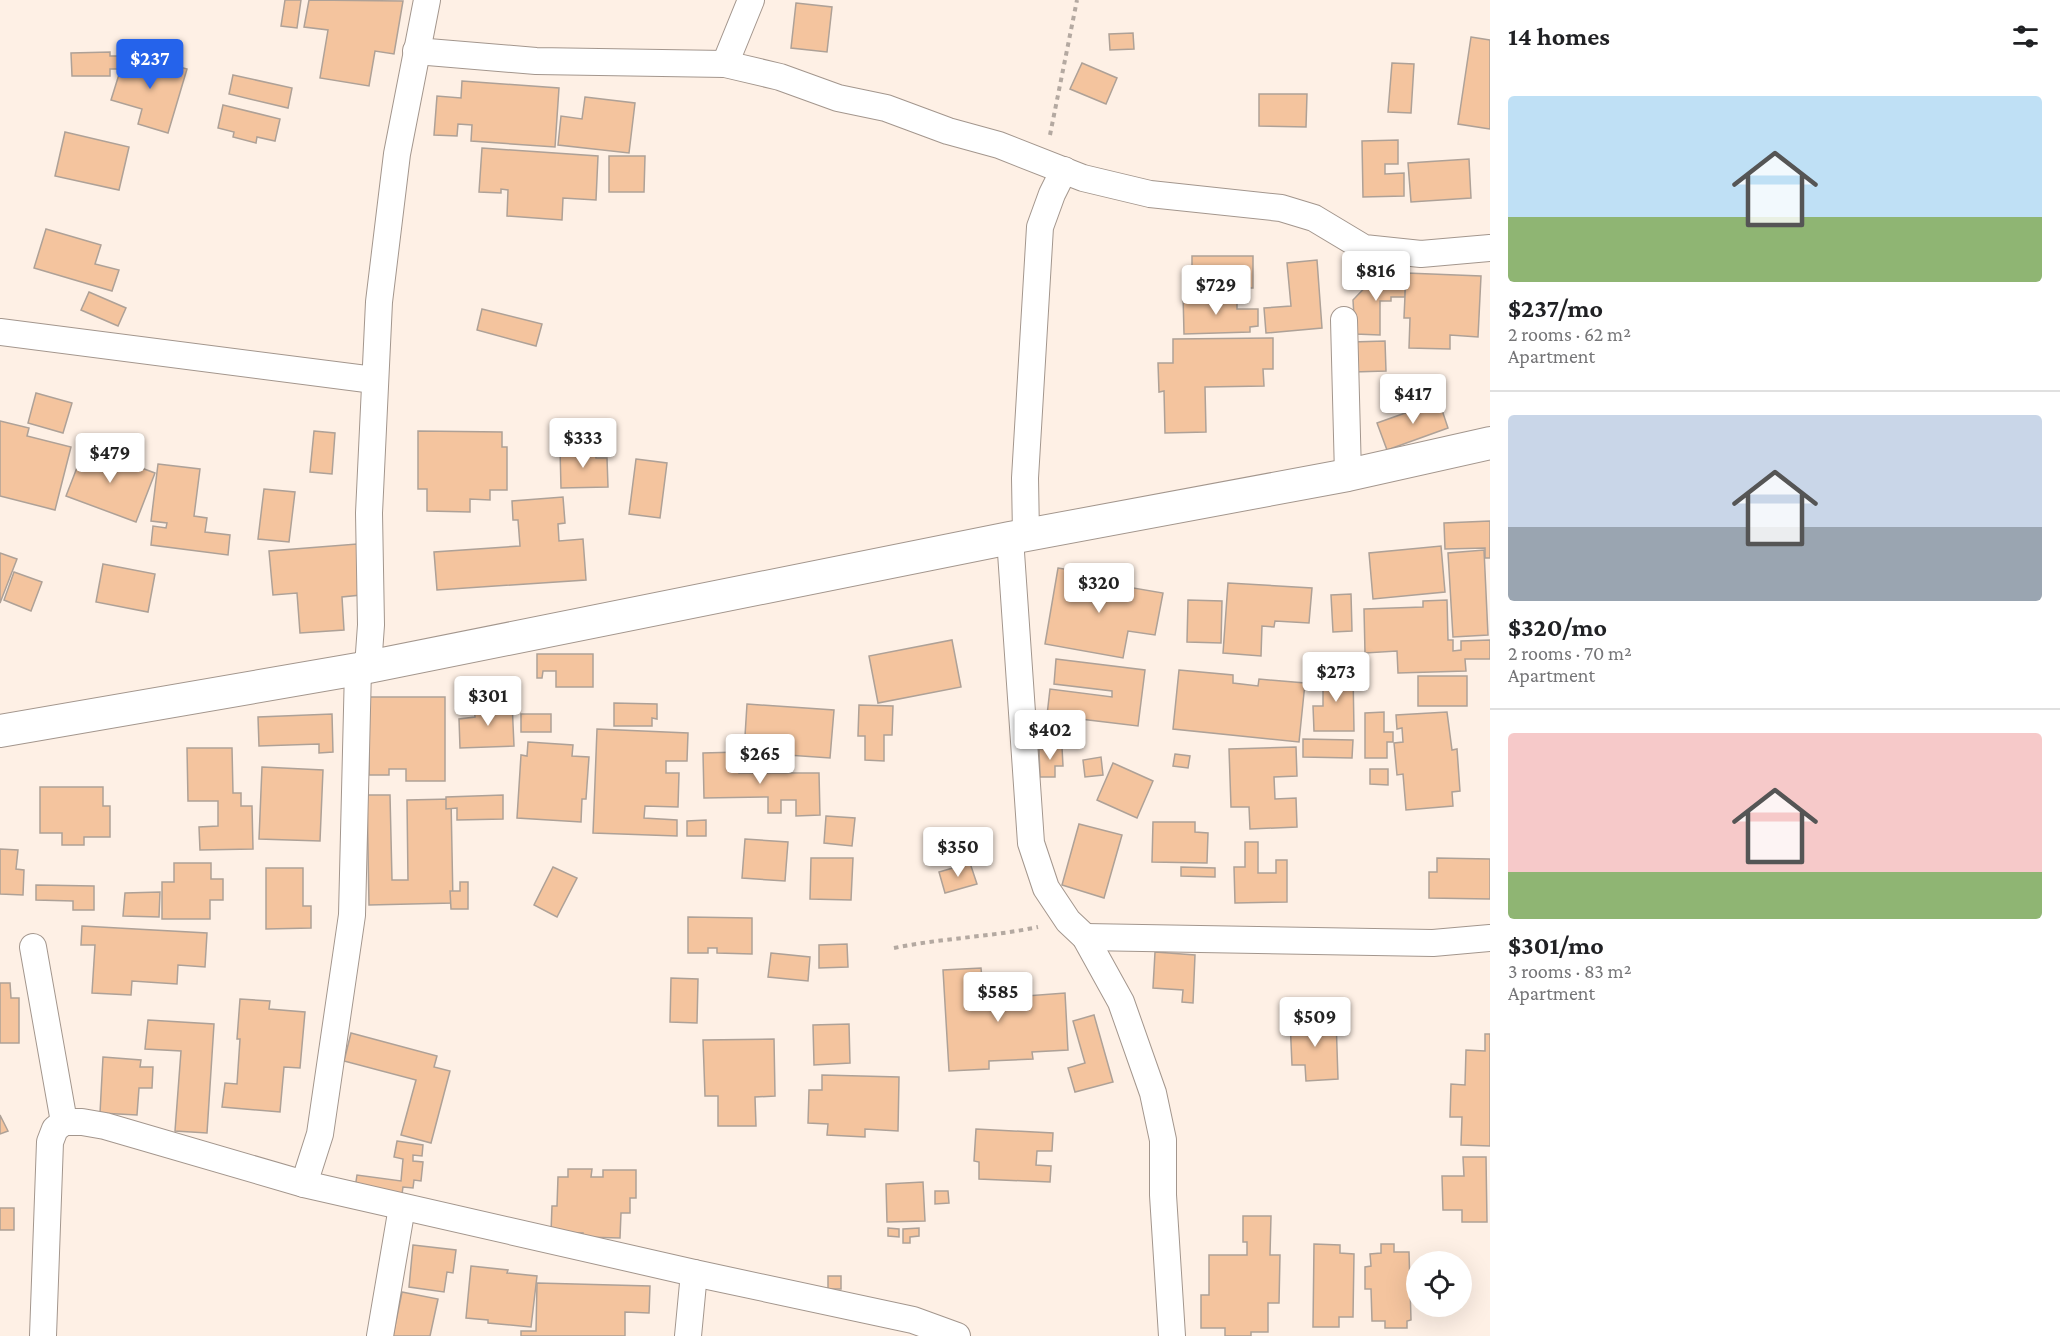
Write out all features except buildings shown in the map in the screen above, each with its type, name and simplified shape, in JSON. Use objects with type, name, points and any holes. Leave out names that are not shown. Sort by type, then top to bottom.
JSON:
[{"type":"street","points":[[304,1184],[320,1134],[352,915],[363,668],[371,625],[369,513],[379,302],[397,154],[427,0]]},
{"type":"street","points":[[725,64],[751,0]]},
{"type":"street","points":[[416,51],[536,61],[725,64],[780,77],[838,98],[886,108],[948,131],[999,145],[1083,178],[1150,194],[1281,208],[1314,218],[1364,248],[1421,254],[1490,248]]},
{"type":"street","points":[[1054,166],[1052,194],[1040,227],[1025,478],[1018,536],[1031,843],[1046,888],[1077,929],[1121,1002],[1153,1093],[1163,1140],[1163,1195],[1172,1336]]},
{"type":"street","points":[[1344,320],[1348,475]]},
{"type":"street","points":[[0,332],[374,380]]},
{"type":"street","points":[[0,731],[363,668],[1018,536],[1348,475],[1490,443]]},
{"type":"street","points":[[1077,929],[1433,943],[1490,938]]},
{"type":"street","points":[[33,947],[64,1122]]},
{"type":"street","points":[[43,1336],[50,1142],[55,1130],[64,1122],[105,1126],[304,1184],[693,1273],[912,1320],[957,1336]]},
{"type":"street","points":[[380,1336],[402,1207]]},
{"type":"street","points":[[688,1336],[693,1273]]},
{"type":"path","points":[[1054,166],[1077,0]]},
{"type":"path","points":[[894,948],[1006,934],[1077,929]]}]
